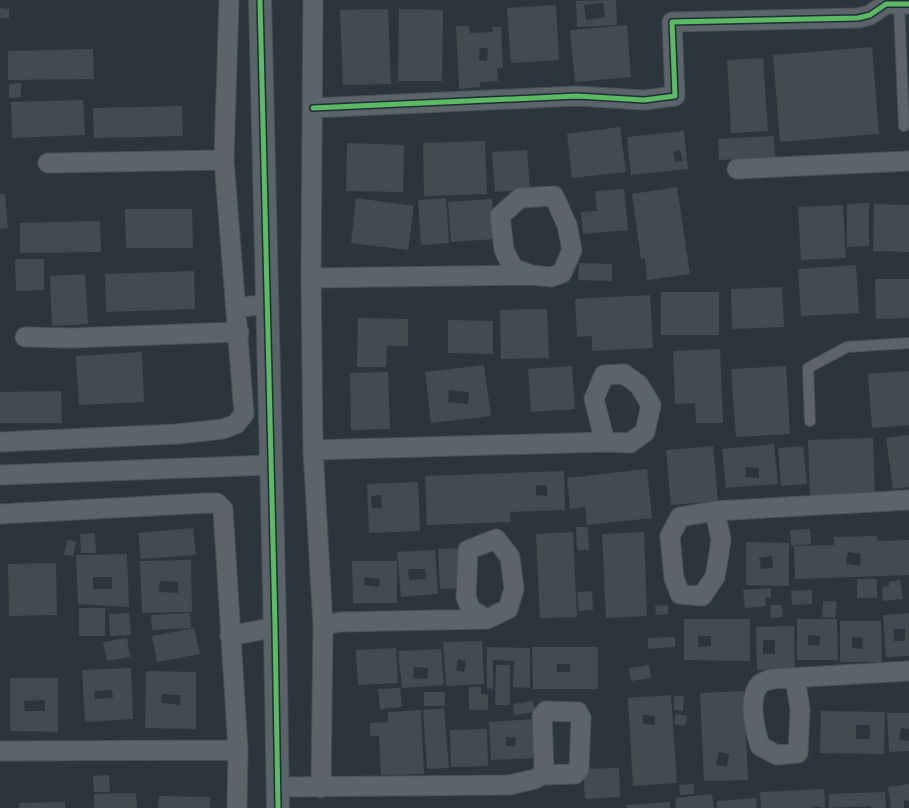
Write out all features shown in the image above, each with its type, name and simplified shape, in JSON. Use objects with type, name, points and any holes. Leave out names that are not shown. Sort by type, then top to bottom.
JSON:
[{"type":"street","points":[[0,442],[177,434],[224,429],[236,424],[244,414],[239,332],[224,160],[229,0]]},
{"type":"street","points":[[260,0],[275,627],[277,798],[321,788],[509,785],[535,779],[542,775]]},
{"type":"street","points":[[313,0],[311,278],[313,450],[323,625],[321,788]]},
{"type":"street","points":[[313,108],[578,96],[644,100],[675,96],[672,22],[858,18],[870,15],[886,4],[904,4]]},
{"type":"street","points":[[48,163],[224,160]]},
{"type":"street","points":[[738,169],[909,161]]},
{"type":"street","points":[[311,278],[531,275],[551,277],[562,273],[572,250],[567,225],[554,196],[520,198],[500,216],[504,250],[513,268],[531,275]]},
{"type":"street","points":[[236,308],[267,304]]},
{"type":"street","points":[[25,337],[72,338],[239,332]]},
{"type":"street","points":[[313,450],[605,442]]},
{"type":"street","points":[[0,475],[270,465]]},
{"type":"street","points":[[715,511],[909,500]]},
{"type":"street","points":[[0,514],[217,503],[223,509],[238,750],[237,808]]},
{"type":"street","points":[[323,625],[341,622],[487,619]]},
{"type":"street","points":[[230,636],[275,627]]},
{"type":"street","points":[[795,678],[909,671]]},
{"type":"street","points":[[0,751],[238,750]]},
{"type":"lane","points":[[904,4],[904,126]]},
{"type":"lane","points":[[810,421],[808,368],[847,347],[909,343]]},
{"type":"building","points":[[616,0],[617,25],[577,27],[576,1]],"holes":[[[603,3],[605,17],[586,20],[584,5]]]},
{"type":"building","points":[[556,5],[559,60],[511,63],[507,8]]},
{"type":"building","points":[[0,8],[9,9],[9,18],[0,18]]},
{"type":"building","points":[[388,9],[391,84],[343,85],[340,10]]},
{"type":"building","points":[[399,9],[443,10],[442,81],[398,81]]},
{"type":"building","points":[[627,25],[631,77],[575,82],[570,30]]},
{"type":"building","points":[[456,26],[469,26],[470,33],[493,32],[492,27],[501,27],[503,68],[497,68],[498,81],[480,82],[480,87],[459,89]],"holes":[[[480,48],[488,48],[487,61],[479,60]]]},
{"type":"building","points":[[872,47],[879,134],[780,142],[773,55]]},
{"type":"building","points":[[93,49],[94,79],[8,80],[8,51]]},
{"type":"building","points":[[763,58],[768,131],[731,133],[727,60]]},
{"type":"building","points":[[21,83],[21,97],[9,98],[9,84]]},
{"type":"building","points":[[83,100],[85,135],[12,138],[11,102]]},
{"type":"building","points":[[182,106],[183,136],[94,138],[93,108]]},
{"type":"building","points":[[620,127],[626,172],[572,178],[567,134]]},
{"type":"building","points":[[684,131],[688,169],[631,175],[627,137]],"holes":[[[680,150],[683,161],[675,162],[673,152]]]},
{"type":"building","points":[[774,136],[775,157],[719,160],[718,139]]},
{"type":"building","points":[[485,141],[487,194],[424,196],[423,143]]},
{"type":"building","points":[[347,143],[404,145],[403,192],[346,191]]},
{"type":"building","points":[[527,150],[530,189],[495,192],[492,152]]},
{"type":"building","points":[[677,187],[690,274],[647,280],[645,258],[641,259],[632,194]]},
{"type":"building","points":[[624,189],[628,230],[583,234],[581,212],[597,211],[595,191]]},
{"type":"building","points":[[0,194],[5,194],[8,228],[0,229]]},
{"type":"building","points":[[356,198],[414,206],[408,250],[351,243]]},
{"type":"building","points":[[446,198],[449,243],[421,245],[418,200]]},
{"type":"building","points":[[492,199],[495,239],[451,242],[448,202]]},
{"type":"building","points":[[869,203],[869,246],[847,247],[847,204]]},
{"type":"building","points":[[874,204],[909,205],[909,252],[873,251]]},
{"type":"building","points":[[843,205],[846,258],[801,260],[798,207]]},
{"type":"building","points":[[125,209],[192,209],[193,248],[126,248]]},
{"type":"building","points":[[100,221],[101,252],[20,253],[20,223]]},
{"type":"building","points":[[15,259],[44,259],[44,290],[16,291]]},
{"type":"building","points":[[579,263],[612,264],[612,281],[578,280]]},
{"type":"building","points":[[856,265],[859,313],[801,316],[798,269]]},
{"type":"building","points":[[194,271],[195,309],[106,312],[105,274]]},
{"type":"building","points":[[85,274],[88,324],[52,326],[50,276]]},
{"type":"building","points":[[875,279],[909,279],[909,318],[876,319]]},
{"type":"building","points":[[782,287],[784,327],[732,329],[731,289]]},
{"type":"building","points":[[661,292],[719,292],[719,335],[661,335]]},
{"type":"building","points":[[650,295],[653,348],[592,351],[592,336],[577,337],[575,299]]},
{"type":"building","points":[[547,309],[549,358],[501,359],[500,310]]},
{"type":"building","points":[[358,318],[408,319],[408,346],[387,346],[386,367],[357,367]]},
{"type":"building","points":[[448,320],[493,321],[493,354],[448,353]]},
{"type":"building","points":[[720,349],[723,423],[696,423],[695,403],[675,404],[673,351]]},
{"type":"building","points":[[142,352],[144,402],[79,405],[76,356]]},
{"type":"building","points":[[484,365],[491,416],[431,423],[425,372]],"holes":[[[449,390],[469,392],[468,404],[448,402]]]},
{"type":"building","points":[[572,366],[575,409],[531,412],[528,369]]},
{"type":"building","points":[[786,366],[790,434],[736,437],[731,369]]},
{"type":"building","points":[[909,371],[909,425],[872,428],[868,374]]},
{"type":"building","points":[[388,372],[390,429],[351,430],[350,373]]},
{"type":"building","points":[[61,391],[62,423],[0,423],[0,392]]},
{"type":"building","points":[[909,435],[909,487],[893,489],[886,438]]},
{"type":"building","points":[[873,438],[875,498],[810,500],[808,440]]},
{"type":"building","points":[[774,444],[778,484],[726,488],[722,449]],"holes":[[[746,467],[759,468],[759,478],[745,477]]]},
{"type":"building","points":[[713,446],[718,501],[671,505],[666,450]]},
{"type":"building","points":[[803,446],[807,484],[781,486],[778,448]]},
{"type":"building","points":[[647,469],[652,518],[587,525],[585,507],[570,509],[567,478]]},
{"type":"building","points":[[564,471],[565,510],[510,512],[511,522],[427,525],[425,476]],"holes":[[[536,485],[547,486],[547,496],[536,495]]]},
{"type":"building","points":[[418,482],[420,531],[369,533],[367,484]],"holes":[[[381,495],[382,508],[372,508],[371,496]]]},
{"type":"building","points":[[576,527],[588,527],[589,550],[577,550]]},
{"type":"building","points":[[193,528],[196,555],[141,559],[138,533]]},
{"type":"building","points":[[810,529],[811,544],[791,546],[790,530]]},
{"type":"building","points":[[573,532],[577,617],[540,618],[536,534]]},
{"type":"building","points":[[644,532],[647,616],[606,618],[602,534]]},
{"type":"building","points":[[95,533],[96,553],[81,553],[80,534]]},
{"type":"building","points":[[877,536],[877,541],[909,540],[909,575],[795,579],[794,546],[834,545],[834,537]],"holes":[[[848,552],[861,554],[860,566],[846,564]]]},
{"type":"building","points":[[67,540],[76,541],[73,556],[64,555]]},
{"type":"building","points":[[746,542],[789,543],[789,586],[746,585]],"holes":[[[772,556],[773,568],[761,569],[759,558]]]},
{"type":"building","points":[[460,548],[461,588],[440,589],[438,549]]},
{"type":"building","points":[[435,550],[438,594],[401,597],[397,552]],"holes":[[[408,569],[425,569],[426,579],[409,580]]]},
{"type":"building","points":[[127,554],[129,607],[78,604],[76,555]],"holes":[[[93,577],[112,577],[112,589],[93,589]]]},
{"type":"building","points":[[191,560],[192,612],[142,613],[140,561]],"holes":[[[160,581],[178,582],[178,593],[159,592]]]},
{"type":"building","points":[[352,561],[397,561],[397,603],[353,603]],"holes":[[[365,577],[380,579],[379,587],[364,585]]]},
{"type":"building","points":[[56,563],[57,615],[9,616],[8,564]]},
{"type":"building","points":[[857,579],[877,579],[877,598],[857,598]]},
{"type":"building","points":[[900,580],[903,599],[883,601],[882,587],[889,586],[889,582]]},
{"type":"building","points":[[771,588],[771,598],[765,598],[766,606],[745,608],[743,590]]},
{"type":"building","points":[[812,590],[812,604],[792,605],[791,591]]},
{"type":"building","points":[[592,591],[593,610],[579,611],[577,592]]},
{"type":"building","points":[[823,601],[837,602],[835,618],[822,617]]},
{"type":"building","points":[[668,605],[668,614],[656,615],[655,606]]},
{"type":"building","points":[[770,605],[782,605],[783,617],[771,618]]},
{"type":"building","points":[[79,608],[105,608],[105,636],[79,636]]},
{"type":"building","points":[[129,613],[131,635],[110,636],[109,614]]},
{"type":"building","points":[[190,613],[191,628],[152,630],[151,615]]},
{"type":"building","points":[[909,613],[909,656],[886,657],[883,615]],"holes":[[[894,629],[905,629],[905,641],[894,641]]]},
{"type":"building","points":[[684,619],[750,619],[750,661],[684,660]],"holes":[[[698,636],[711,636],[711,646],[698,647]]]},
{"type":"building","points":[[797,619],[837,619],[838,660],[797,660]],"holes":[[[808,635],[820,636],[819,646],[808,645]]]},
{"type":"building","points":[[840,621],[881,621],[882,662],[840,662]],"holes":[[[852,637],[863,638],[862,649],[852,648]]]},
{"type":"building","points":[[794,626],[795,669],[757,670],[756,627]],"holes":[[[763,640],[775,640],[775,654],[763,654]]]},
{"type":"building","points":[[194,628],[200,654],[157,662],[152,636]]},
{"type":"building","points":[[675,637],[675,647],[648,649],[648,638]]},
{"type":"building","points":[[127,638],[130,657],[107,661],[103,642]]},
{"type":"building","points":[[482,641],[484,684],[446,686],[443,642]],"holes":[[[458,659],[466,661],[464,672],[456,670]]]},
{"type":"building","points":[[487,647],[530,648],[530,688],[513,687],[514,661],[493,660],[493,689],[487,688]]},
{"type":"building","points":[[532,647],[598,647],[598,689],[533,689]],"holes":[[[557,664],[570,664],[570,672],[557,672]]]},
{"type":"building","points":[[396,648],[398,683],[358,685],[356,650]]},
{"type":"building","points":[[441,649],[444,685],[402,688],[398,651]],"holes":[[[414,667],[428,668],[427,679],[413,678]]]},
{"type":"building","points":[[496,665],[510,665],[510,705],[495,705]]},
{"type":"building","points":[[649,665],[651,678],[631,681],[629,668]]},
{"type":"building","points":[[131,668],[133,719],[85,722],[82,670]],"holes":[[[112,690],[113,698],[95,699],[95,691]]]},
{"type":"building","points":[[146,671],[196,672],[196,729],[145,728]],"holes":[[[162,694],[181,695],[180,705],[161,703]]]},
{"type":"building","points":[[10,678],[58,678],[58,732],[10,731]],"holes":[[[45,700],[45,711],[25,711],[24,701]]]},
{"type":"building","points":[[469,687],[481,687],[481,694],[488,695],[488,710],[469,710]]},
{"type":"building","points":[[400,688],[402,707],[380,709],[378,689]]},
{"type":"building","points":[[744,691],[748,780],[704,781],[700,693]],"holes":[[[719,752],[729,754],[727,767],[716,765]]]},
{"type":"building","points":[[424,692],[445,692],[445,706],[424,706]]},
{"type":"building","points":[[671,695],[677,783],[633,786],[628,698]],"holes":[[[643,715],[655,716],[655,725],[643,724]]]},
{"type":"building","points":[[674,696],[684,696],[683,711],[674,710]]},
{"type":"building","points":[[533,701],[535,712],[514,715],[513,704]]},
{"type":"building","points":[[444,708],[449,768],[427,769],[423,710]]},
{"type":"building","points":[[421,710],[424,774],[381,775],[379,736],[370,736],[370,723],[388,722],[388,712]]},
{"type":"building","points":[[821,711],[885,712],[884,754],[820,753]],"holes":[[[856,725],[870,725],[870,739],[856,739]]]},
{"type":"building","points":[[887,713],[909,713],[909,729],[901,728],[899,740],[909,741],[909,751],[889,752]]},
{"type":"building","points":[[676,714],[687,716],[685,726],[674,724]]},
{"type":"building","points":[[537,719],[539,758],[491,760],[489,722]],"holes":[[[506,737],[516,738],[515,746],[506,746]]]},
{"type":"building","points":[[487,729],[488,766],[451,767],[450,730]]},
{"type":"building","points":[[619,768],[620,797],[585,799],[583,769]]},
{"type":"building","points":[[109,775],[110,792],[94,792],[93,776]]},
{"type":"building","points":[[694,784],[694,794],[680,795],[679,785]]},
{"type":"building","points":[[909,784],[909,801],[904,800],[904,808],[891,808],[888,787]]},
{"type":"building","points":[[824,789],[825,808],[813,806],[813,808],[761,808],[760,792]]},
{"type":"building","points":[[885,792],[886,808],[871,808],[871,806],[829,808],[829,794]]},
{"type":"building","points":[[136,793],[137,808],[94,808],[94,794]]},
{"type":"building","points":[[712,794],[714,808],[676,808],[675,798]]},
{"type":"building","points":[[159,796],[210,797],[210,808],[158,808]]},
{"type":"building","points":[[756,798],[757,808],[717,808],[717,801]]},
{"type":"building","points":[[65,802],[65,808],[19,808],[19,803]]},
{"type":"building","points":[[670,802],[670,808],[627,808],[626,805]]},
{"type":"cycle path","points":[[260,0],[278,808]]},
{"type":"cycle path","points":[[313,108],[577,96],[644,100],[675,96],[672,22],[858,18],[870,15],[886,4],[909,4]]}]
